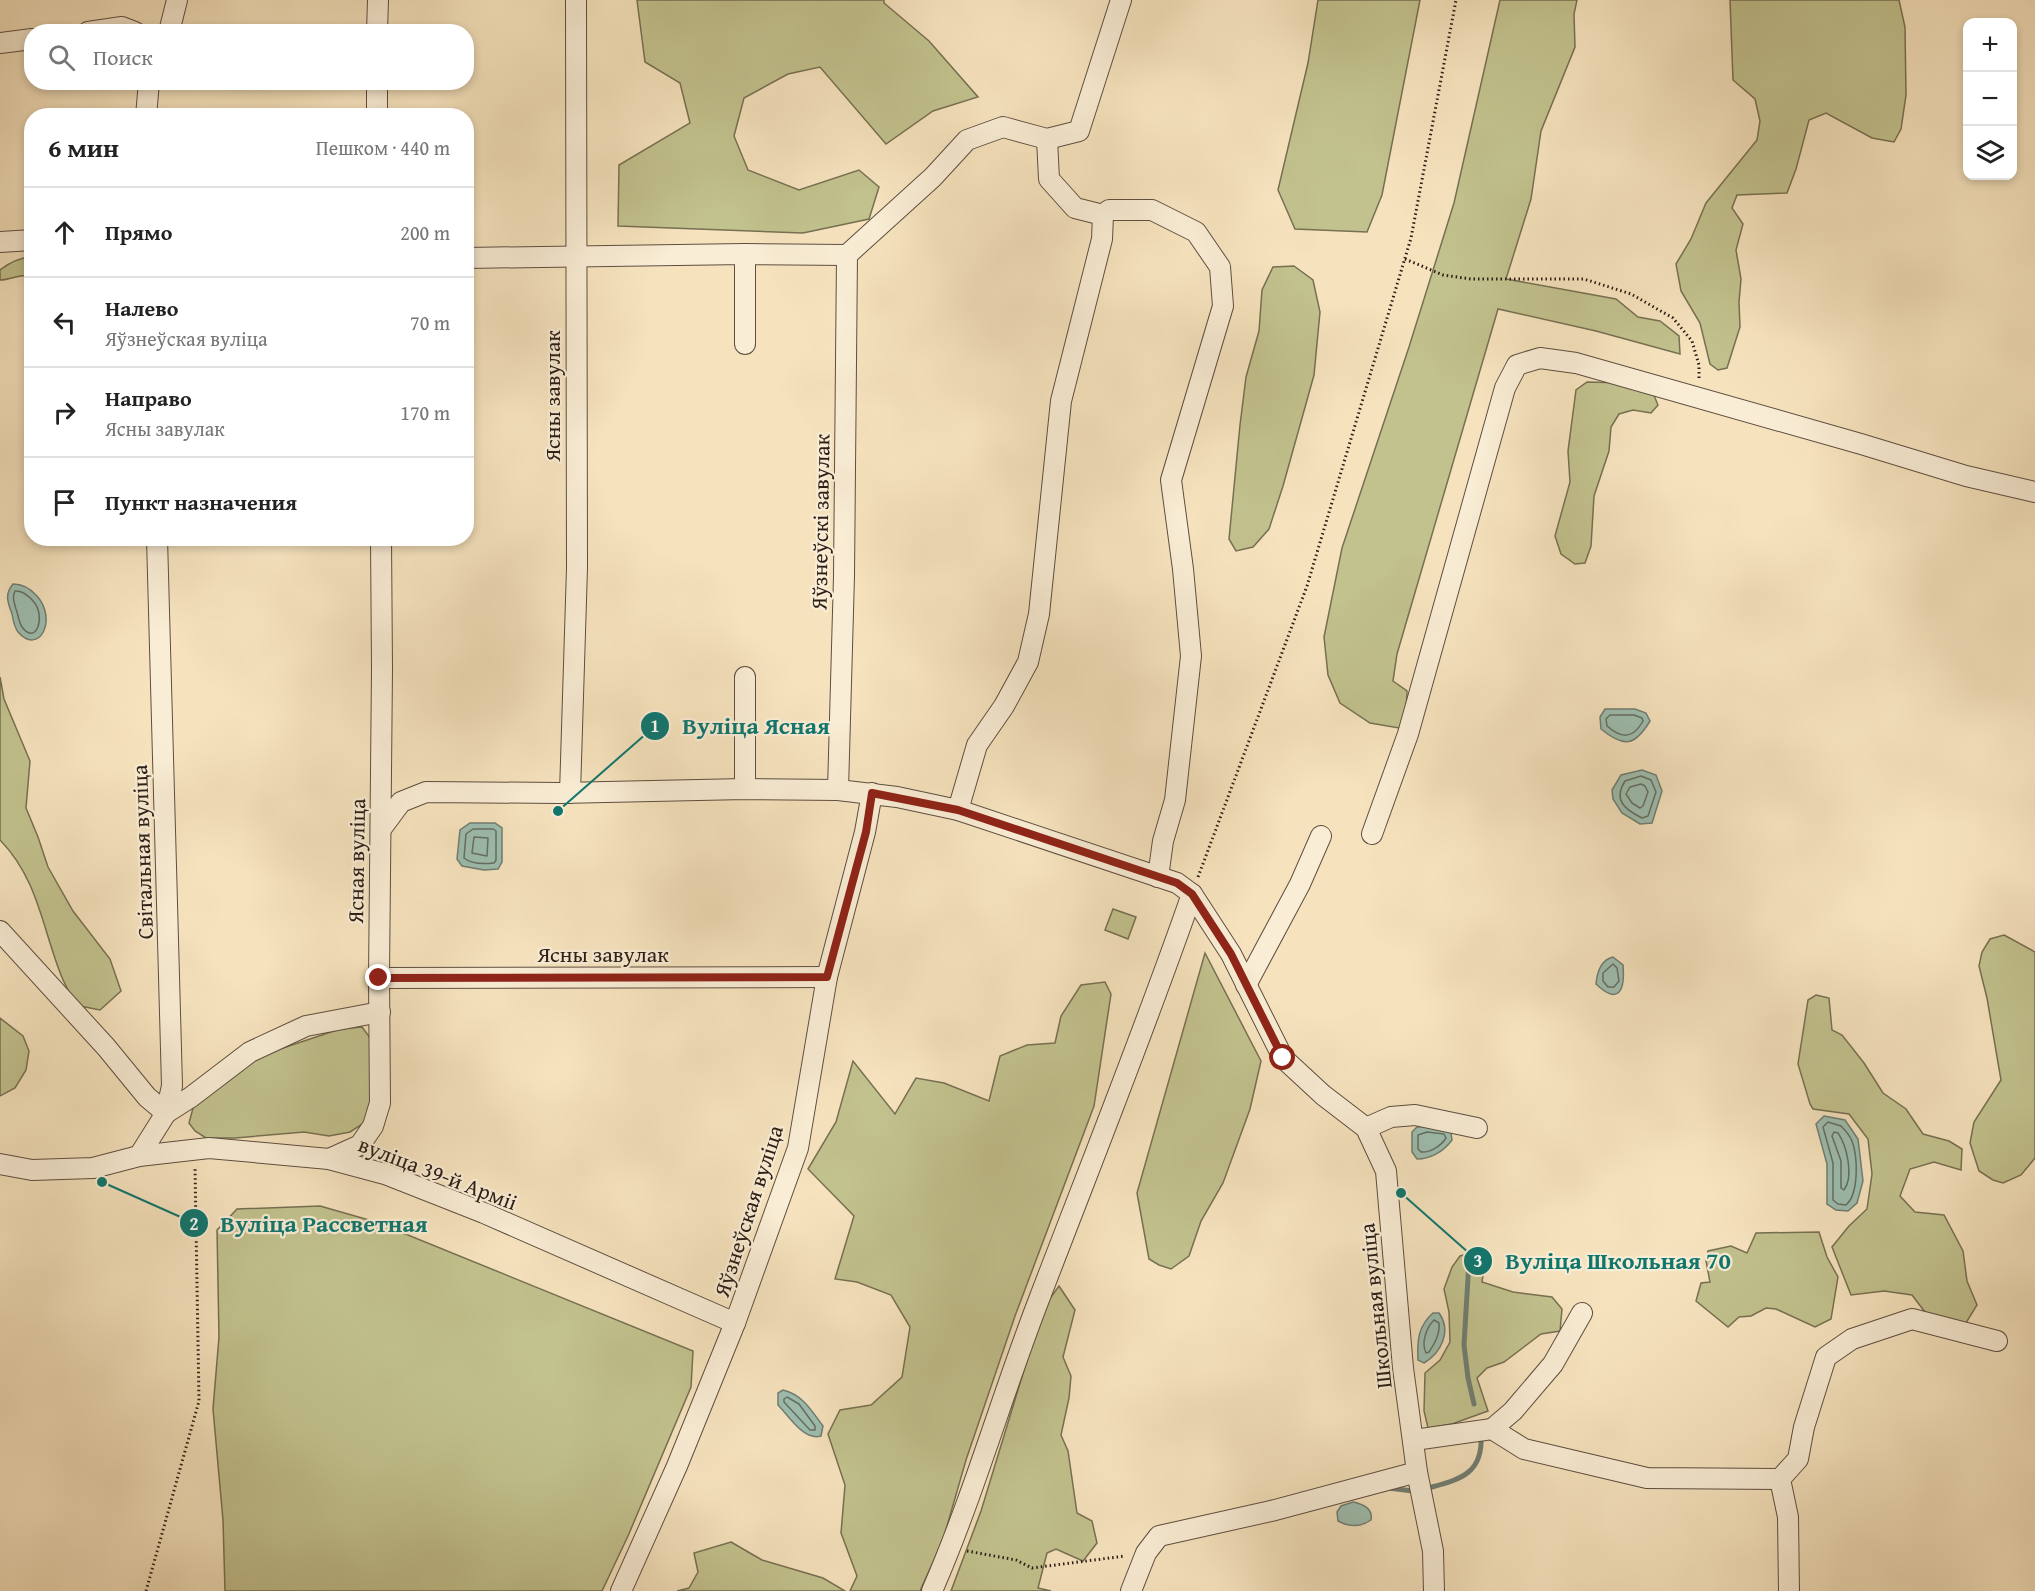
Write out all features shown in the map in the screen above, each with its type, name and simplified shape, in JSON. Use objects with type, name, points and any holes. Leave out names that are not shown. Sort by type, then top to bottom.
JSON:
[{"type":"street","points":[[171,24],[177,0]]},
{"type":"street","points":[[377,24],[378,0]]},
{"type":"street","name":"Ясны завулак","points":[[570,792],[577,568],[576,0]]},
{"type":"street","points":[[474,258],[745,254],[848,255],[933,177],[966,140],[1003,127],[1047,139],[1079,131],[1121,0]]},
{"type":"street","points":[[0,43],[24,40]]},
{"type":"street","points":[[147,108],[148,90]]},
{"type":"street","points":[[377,90],[377,108]]},
{"type":"street","points":[[1047,139],[1049,179],[1075,208],[1103,215]]},
{"type":"street","points":[[958,810],[977,745],[1004,706],[1028,662],[1039,614],[1061,401],[1102,238],[1103,215],[1109,210],[1152,210],[1196,232],[1220,267],[1223,306],[1171,480],[1183,569],[1191,656],[1175,800],[1163,841],[1158,877]]},
{"type":"street","points":[[0,242],[24,240]]},
{"type":"street","points":[[745,254],[745,344]]},
{"type":"street","name":"Яўзнеўскі завулак","points":[[838,790],[844,576],[848,255]]},
{"type":"street","points":[[1372,834],[1408,735],[1504,388],[1517,365],[1540,358],[1576,363],[1966,476],[2035,492]]},
{"type":"street","name":"Світальная вуліца","points":[[139,1156],[166,1113],[172,1086],[157,546]]},
{"type":"street","name":"Ясная вуліца","points":[[329,1158],[360,1145],[373,1126],[380,1103],[381,546]]},
{"type":"street","points":[[745,789],[746,677]]},
{"type":"street","points":[[381,829],[401,802],[426,792],[745,789],[838,790],[872,793],[958,810],[1177,883],[1192,894],[1231,954],[1246,985]]},
{"type":"street","name":"Яўзнеўская вуліца","points":[[621,1591],[677,1466],[735,1323],[798,1148],[827,977],[866,832],[872,793]]},
{"type":"street","points":[[1246,985],[1300,884],[1321,836]]},
{"type":"street","points":[[932,1591],[951,1548],[1037,1303],[1104,1135],[1192,894]]},
{"type":"street","points":[[0,931],[106,1047],[147,1097],[166,1113],[191,1097],[249,1052],[287,1034],[306,1026],[380,1012]]},
{"type":"street","name":"Ясны завулак","points":[[379,978],[827,977]]},
{"type":"street","name":"Школьная вуліца","points":[[1246,985],[1283,1058],[1323,1095],[1366,1128],[1386,1171],[1403,1368],[1417,1473],[1433,1551],[1434,1591]]},
{"type":"street","points":[[1366,1128],[1391,1117],[1414,1115],[1477,1128]]},
{"type":"street","name":"вуліца 39-й Арміі","points":[[0,1164],[32,1170],[93,1168],[139,1156],[209,1148],[329,1158],[385,1174],[484,1213],[735,1323]]},
{"type":"street","points":[[1414,1440],[1492,1428],[1513,1411],[1553,1364],[1582,1313]]},
{"type":"street","points":[[1492,1428],[1524,1449],[1647,1478],[1780,1479],[1798,1459],[1804,1426],[1826,1357],[1852,1339],[1912,1319],[1997,1341]]},
{"type":"street","points":[[1131,1591],[1146,1553],[1159,1536],[1271,1511],[1417,1473]]},
{"type":"street","points":[[1780,1479],[1788,1517],[1789,1591]]},
{"type":"path","points":[[1192,894],[1307,586],[1405,259],[1411,238],[1456,0]]},
{"type":"path","points":[[1405,259],[1443,275],[1471,279],[1584,279],[1631,294],[1673,318],[1692,342],[1699,365],[1699,398]]},
{"type":"path","points":[[146,1591],[199,1401],[195,1150]]},
{"type":"path","points":[[951,1548],[1016,1560],[1032,1568],[1146,1553]]},
{"type":"green space","points":[[637,0],[884,0],[884,3],[929,41],[978,97],[933,111],[886,144],[820,67],[788,74],[744,98],[734,136],[748,170],[799,190],[859,170],[879,187],[869,219],[803,233],[618,226],[619,165],[690,123],[680,83],[645,62]]},
{"type":"green space","points":[[1318,0],[1420,0],[1382,195],[1367,232],[1295,229],[1278,190],[1308,63]]},
{"type":"green space","points":[[1500,0],[1577,0],[1574,14],[1575,47],[1541,131],[1531,199],[1506,279],[1616,299],[1638,317],[1660,321],[1679,336],[1680,354],[1596,331],[1498,309],[1397,654],[1393,681],[1407,691],[1406,717],[1399,728],[1370,723],[1340,703],[1328,675],[1324,637],[1342,548],[1454,203]]},
{"type":"green space","points":[[1730,0],[1899,0],[1905,27],[1906,95],[1901,129],[1894,142],[1872,138],[1826,113],[1809,120],[1787,193],[1737,195],[1732,208],[1743,224],[1736,250],[1741,279],[1740,327],[1727,368],[1718,370],[1710,364],[1700,323],[1681,291],[1676,264],[1691,239],[1706,203],[1757,140],[1760,121],[1755,99],[1733,80]]},
{"type":"green space","points":[[24,258],[24,275],[0,280],[0,270]]},
{"type":"green space","points":[[1294,266],[1313,280],[1320,312],[1314,375],[1269,529],[1253,547],[1236,551],[1229,539],[1240,425],[1246,377],[1259,331],[1262,290],[1273,267]]},
{"type":"green space","points":[[1587,382],[1628,383],[1653,393],[1658,405],[1651,413],[1633,410],[1619,414],[1611,427],[1609,451],[1594,496],[1591,546],[1585,563],[1575,564],[1561,554],[1555,536],[1570,482],[1568,451],[1576,390]]},
{"type":"green space","points":[[0,677],[4,699],[30,761],[26,808],[48,867],[73,911],[110,959],[121,991],[100,1010],[75,1005],[54,957],[31,887],[13,855],[0,840]]},
{"type":"green space","points":[[1113,909],[1136,917],[1128,939],[1105,930]]},
{"type":"green space","points":[[2004,935],[2035,952],[2035,1158],[2021,1175],[2003,1183],[1979,1171],[1970,1143],[1974,1122],[2001,1080],[1979,966],[1982,952],[1990,939]]},
{"type":"green space","points":[[1205,953],[1261,1061],[1250,1109],[1223,1183],[1201,1221],[1189,1256],[1171,1269],[1149,1259],[1137,1193]]},
{"type":"green space","points":[[1105,982],[1111,994],[1094,1106],[1015,1316],[966,1460],[943,1540],[920,1591],[850,1591],[857,1576],[841,1533],[845,1485],[828,1434],[840,1410],[871,1405],[902,1377],[910,1327],[891,1295],[857,1282],[835,1279],[854,1216],[808,1169],[836,1122],[853,1061],[895,1114],[916,1078],[944,1083],[989,1101],[1000,1056],[1027,1045],[1055,1043],[1061,1016],[1081,985]]},
{"type":"green space","points":[[1816,995],[1829,998],[1832,1030],[1842,1035],[1864,1063],[1883,1093],[1906,1109],[1923,1134],[1949,1141],[1962,1149],[1961,1170],[1934,1162],[1910,1169],[1900,1196],[1915,1212],[1944,1215],[1963,1251],[1967,1281],[1977,1305],[1966,1323],[1928,1316],[1912,1295],[1884,1291],[1851,1295],[1832,1247],[1867,1209],[1872,1174],[1868,1139],[1849,1114],[1813,1109],[1810,1104],[1798,1064],[1808,1000]]},
{"type":"green space","points":[[0,1018],[23,1036],[29,1051],[26,1070],[15,1088],[0,1096]]},
{"type":"green space","points":[[362,1027],[371,1039],[370,1111],[364,1123],[350,1132],[329,1136],[304,1132],[206,1138],[195,1131],[189,1123],[193,1108],[216,1084],[268,1053],[340,1029]]},
{"type":"green space","points":[[320,1206],[376,1222],[693,1351],[691,1387],[628,1536],[602,1591],[225,1591],[223,1520],[213,1409],[219,1337],[217,1230],[237,1209]]},
{"type":"green space","points":[[1819,1232],[1827,1257],[1838,1277],[1831,1319],[1815,1327],[1776,1309],[1766,1308],[1751,1316],[1739,1317],[1728,1327],[1696,1301],[1701,1283],[1710,1282],[1706,1261],[1708,1251],[1731,1246],[1747,1253],[1756,1233]]},
{"type":"green space","points":[[1487,1249],[1482,1282],[1513,1292],[1552,1297],[1562,1309],[1560,1331],[1541,1334],[1504,1362],[1487,1368],[1477,1378],[1488,1411],[1452,1424],[1428,1428],[1424,1411],[1425,1373],[1440,1360],[1450,1342],[1449,1312],[1444,1289],[1452,1267],[1460,1256]]},
{"type":"green space","points":[[1059,1286],[1075,1310],[1063,1357],[1071,1376],[1061,1435],[1068,1451],[1077,1513],[1092,1521],[1097,1543],[1083,1561],[1056,1549],[1047,1553],[1038,1588],[1051,1591],[951,1591],[981,1511],[1043,1308]]},
{"type":"green space","points":[[731,1542],[762,1560],[823,1578],[845,1591],[677,1591],[689,1588],[698,1572],[694,1553]]},
{"type":"water","points":[[13,584],[29,589],[43,605],[46,624],[39,637],[33,640],[26,638],[16,628],[8,599],[8,592]]},
{"type":"water","points":[[1605,709],[1635,709],[1646,713],[1650,721],[1634,740],[1623,741],[1601,729],[1600,717]]},
{"type":"water","points":[[1642,770],[1656,775],[1662,791],[1652,823],[1640,824],[1622,813],[1613,799],[1612,790],[1621,775]]},
{"type":"water","points":[[470,823],[495,823],[502,828],[502,862],[498,869],[484,870],[462,866],[457,859],[460,830]]},
{"type":"water","points":[[1613,957],[1623,965],[1622,987],[1616,994],[1604,991],[1596,984],[1598,971],[1602,964]]},
{"type":"water","points":[[1824,1116],[1845,1120],[1858,1139],[1863,1181],[1857,1203],[1848,1211],[1836,1210],[1827,1204],[1827,1164],[1816,1124]]},
{"type":"water","points":[[1417,1127],[1448,1129],[1452,1140],[1437,1154],[1417,1159],[1412,1152],[1412,1132]]},
{"type":"water","points":[[1433,1313],[1439,1313],[1443,1320],[1445,1327],[1443,1341],[1435,1354],[1424,1363],[1418,1360],[1418,1340],[1424,1323]]},
{"type":"water","points":[[783,1390],[796,1395],[810,1409],[823,1426],[821,1436],[815,1437],[803,1431],[778,1405],[778,1393]]},
{"type":"water","points":[[1353,1502],[1366,1508],[1371,1520],[1355,1525],[1338,1521],[1337,1512],[1341,1506]]},
{"type":"waterway","points":[[1469,1261],[1464,1345],[1474,1404]]},
{"type":"waterway","points":[[1432,1487],[1453,1481],[1474,1466],[1481,1448],[1481,1436]]},
{"type":"waterway","points":[[1388,1488],[1413,1491]]},
{"type":"place","name":"Вуліца Ясная","points":[[558,811]]},
{"type":"place","name":"Вуліца Рассветная","points":[[102,1182]]},
{"type":"place","name":"Вуліца Школьная 70","points":[[1401,1193]]},
{"type":"route","points":[[379,978],[827,977],[866,832],[872,793],[958,810],[1177,883],[1192,894],[1231,954],[1283,1058]]}]
